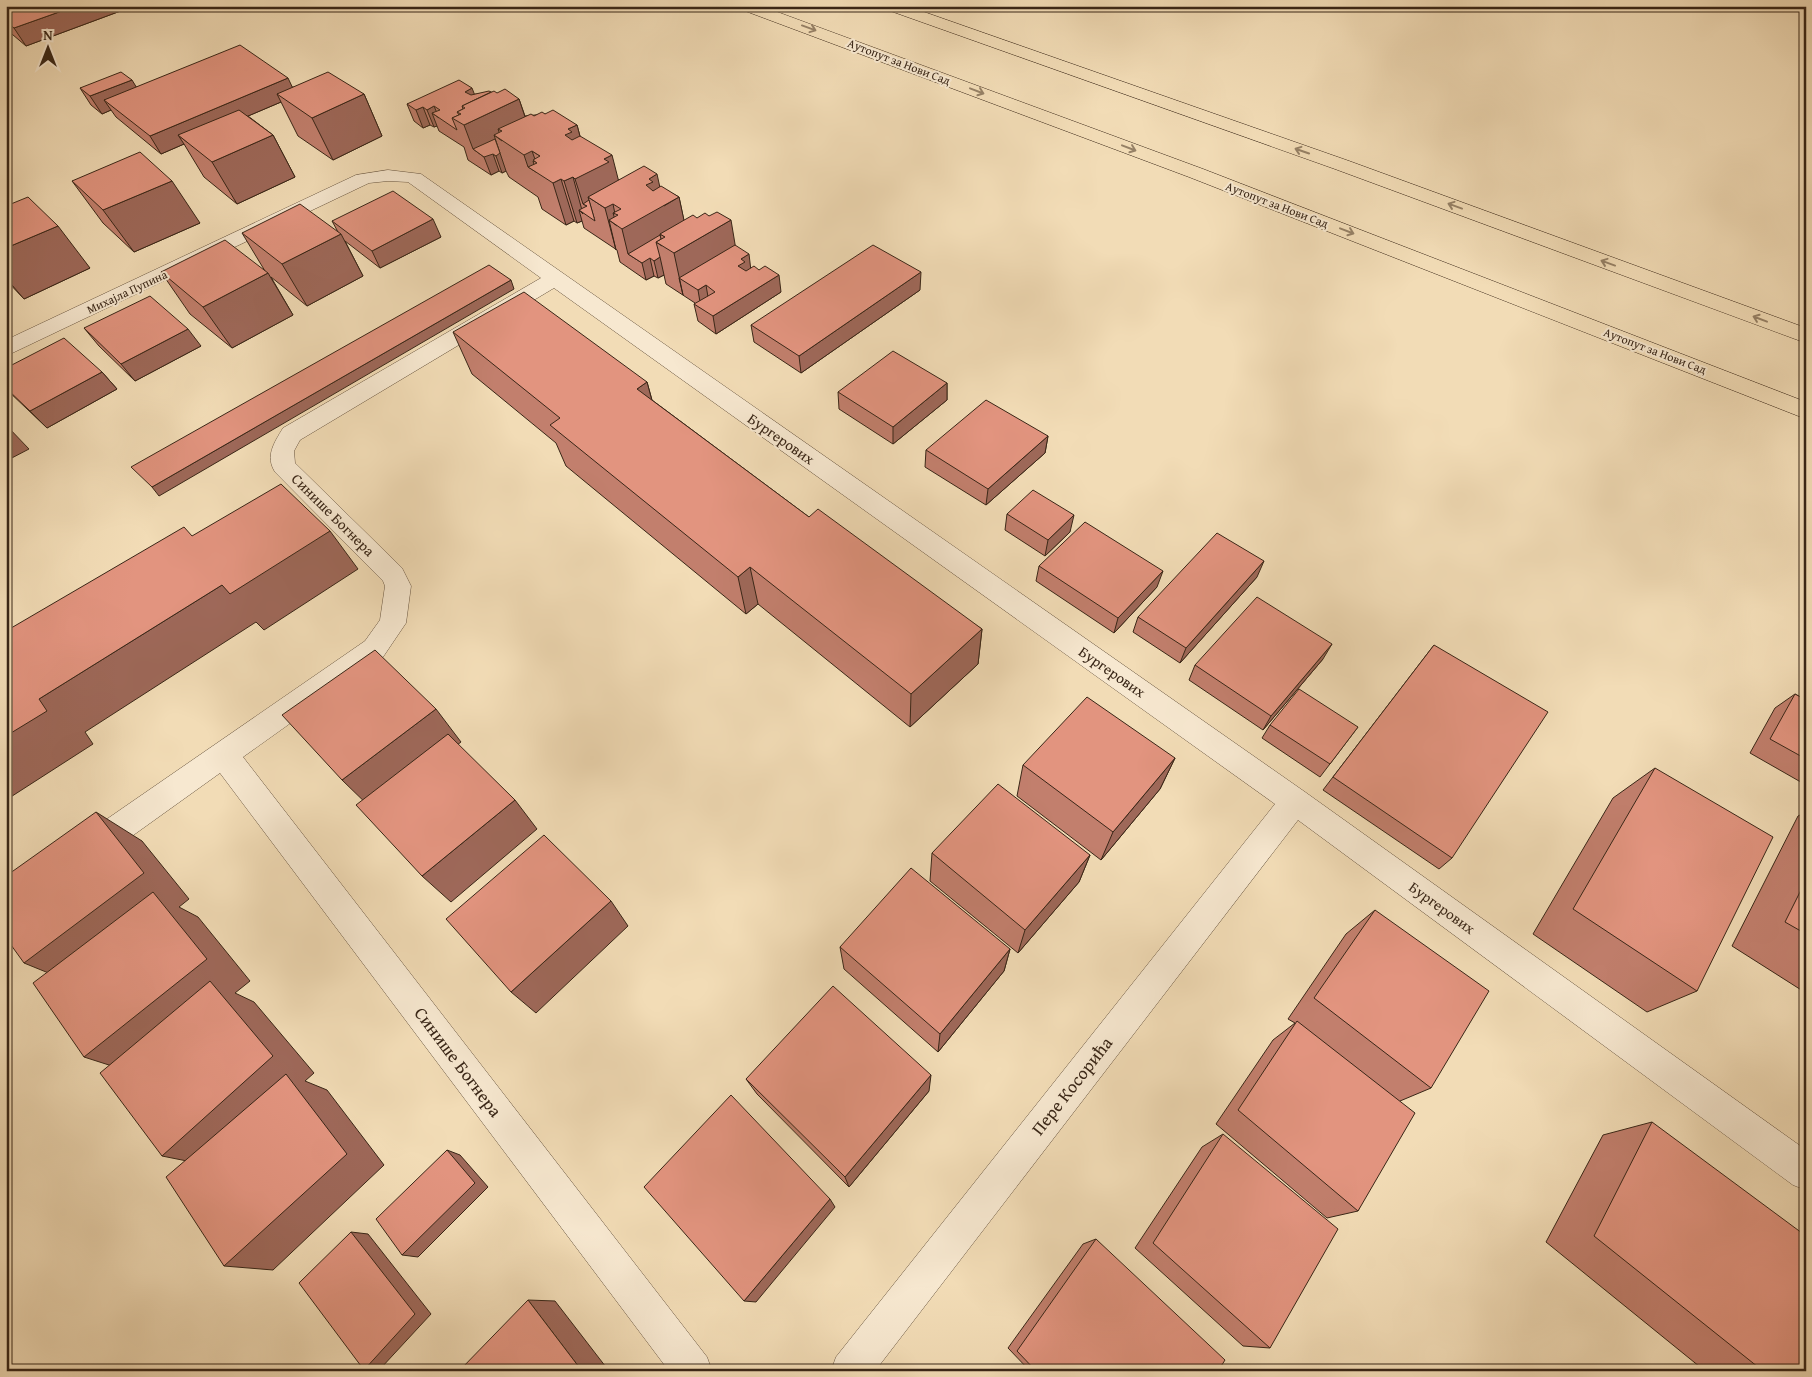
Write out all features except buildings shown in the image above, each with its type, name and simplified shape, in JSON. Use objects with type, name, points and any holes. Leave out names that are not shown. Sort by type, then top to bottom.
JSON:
[{"type":"main road","name":"Аутопут за Нови Сад","points":[[746,6],[1196,173],[1806,410]]},
{"type":"main road","points":[[891,6],[1342,165],[1806,336]]},
{"type":"street","name":"Михајла Пупина","points":[[6,349],[363,179],[397,174],[414,178]]},
{"type":"street","name":"Бургерових","points":[[414,178],[1295,800],[1806,1172]]},
{"type":"street","name":"Синише Богнера","points":[[70,862],[374,649],[393,623],[398,586],[393,575],[283,466],[282,451],[291,434],[555,279]]},
{"type":"street","name":"Синише Богнера","points":[[223,754],[694,1371]]},
{"type":"street","name":"Пере Косорића","points":[[850,1371],[1295,800]]}]
